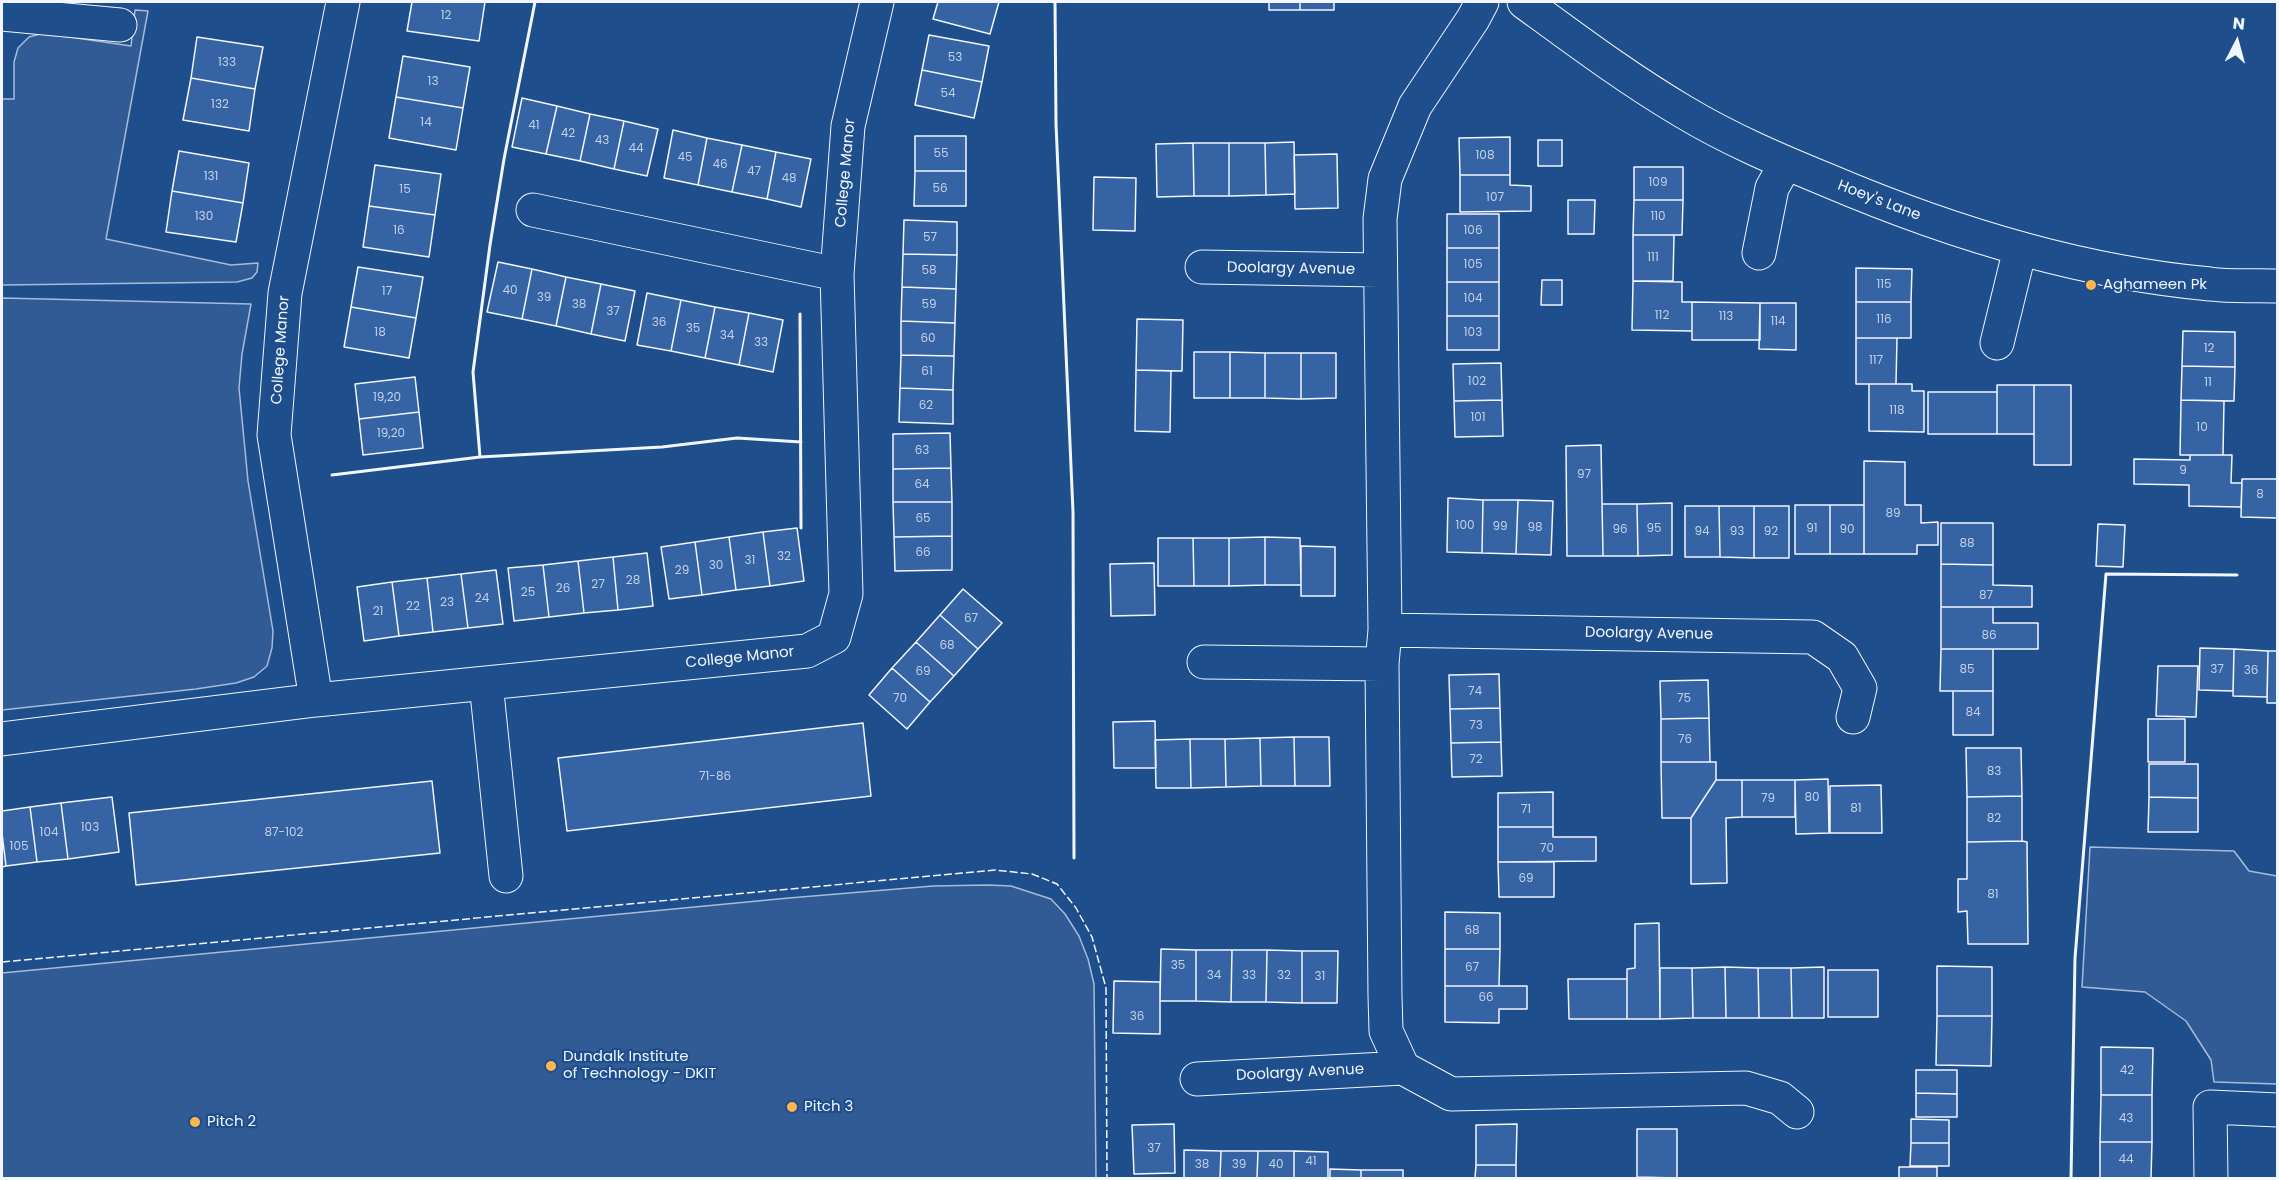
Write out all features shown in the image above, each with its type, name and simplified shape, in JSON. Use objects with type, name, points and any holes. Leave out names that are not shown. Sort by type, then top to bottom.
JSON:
[{"type":"street","name":"College Manor","points":[[316,700],[274,435],[285,293],[343,2]]},
{"type":"street","name":"College Manor","points":[[2,739],[316,700],[807,651],[834,637],[846,594],[837,274],[848,126],[877,2]]},
{"type":"street","points":[[1482,2],[1415,106],[1385,179],[1380,219],[1385,630],[1382,664],[1386,1031],[1403,1068],[1451,1094],[1746,1088],[1780,1098],[1797,1112]]},
{"type":"street","name":"Hoey's Lane","points":[[1524,2],[1604,60],[1683,112],[1786,163],[1878,202],[2020,249],[2128,273],[2211,285],[2277,286]]},
{"type":"street","points":[[2,14],[120,25]]},
{"type":"street","points":[[1759,253],[1772,188],[1786,163]]},
{"type":"street","points":[[533,210],[837,274]]},
{"type":"street","points":[[1997,343],[2020,249]]},
{"type":"street","name":"Doolargy Avenue","points":[[1202,267],[1379,270]]},
{"type":"street","name":"Doolargy Avenue","points":[[1385,630],[1813,638],[1842,657],[1860,688],[1853,717]]},
{"type":"street","points":[[1204,662],[1382,664]]},
{"type":"street","points":[[486,683],[506,876]]},
{"type":"street","name":"Doolargy Avenue","points":[[1197,1078],[1403,1068]]},
{"type":"street","points":[[2211,1179],[2210,1107],[2277,1110]]},
{"type":"shaded area","points":[[135,10],[148,11],[106,239],[231,265],[258,263],[257,272],[252,278],[237,282],[2,285],[2,99],[14,99],[14,62],[18,48],[29,37],[40,34],[131,46]]},
{"type":"shaded area","points":[[2,298],[251,304],[242,354],[239,388],[248,481],[273,631],[272,648],[267,666],[254,677],[236,683],[196,689],[2,710]]},
{"type":"shaded area","points":[[2090,847],[2234,851],[2249,871],[2277,876],[2277,1084],[2214,1082],[2211,1060],[2186,1021],[2145,992],[2082,987]]},
{"type":"shaded area","name":"Dundalk Institute of Technology - DKIT","points":[[933,886],[1011,886],[1051,899],[1065,914],[1079,936],[1088,959],[1094,984],[1096,1178],[2,1178],[2,973],[789,898]]},
{"type":"building","points":[[412,2],[485,2],[479,41],[407,31]]},
{"type":"building","points":[[938,2],[999,2],[990,34],[933,19]]},
{"type":"building","points":[[1269,2],[1300,2],[1300,10],[1269,10]]},
{"type":"building","points":[[1300,2],[1334,2],[1334,10],[1300,10]]},
{"type":"building","points":[[929,35],[989,46],[982,82],[922,70]]},
{"type":"building","points":[[197,37],[263,47],[255,89],[191,78]]},
{"type":"building","points":[[403,56],[470,67],[463,108],[396,97]]},
{"type":"building","points":[[922,70],[982,82],[974,118],[915,105]]},
{"type":"building","points":[[191,78],[255,89],[249,131],[183,120]]},
{"type":"building","points":[[396,97],[463,108],[456,150],[389,138]]},
{"type":"building","points":[[522,98],[557,106],[546,154],[512,147]]},
{"type":"building","points":[[557,106],[590,114],[580,161],[546,154]]},
{"type":"building","points":[[590,114],[624,121],[614,169],[580,161]]},
{"type":"building","points":[[624,121],[658,129],[647,176],[614,169]]},
{"type":"building","points":[[673,130],[707,138],[698,185],[664,178]]},
{"type":"building","points":[[915,136],[966,136],[966,171],[915,171]]},
{"type":"building","points":[[1510,137],[1510,175],[1460,175],[1459,138]]},
{"type":"building","points":[[707,138],[742,145],[732,192],[698,185]]},
{"type":"building","points":[[1538,140],[1562,140],[1562,166],[1538,166]]},
{"type":"building","points":[[1294,142],[1295,194],[1266,195],[1265,143]]},
{"type":"building","points":[[1193,143],[1194,196],[1157,197],[1156,144]]},
{"type":"building","points":[[1193,143],[1229,143],[1229,196],[1194,196]]},
{"type":"building","points":[[1229,143],[1265,143],[1266,195],[1229,196]]},
{"type":"building","points":[[742,145],[776,152],[767,199],[732,192]]},
{"type":"building","points":[[179,151],[249,163],[243,203],[172,191]]},
{"type":"building","points":[[776,152],[811,159],[801,207],[767,199]]},
{"type":"building","points":[[1337,154],[1338,208],[1295,209],[1294,155]]},
{"type":"building","points":[[375,165],[441,174],[435,215],[369,206]]},
{"type":"building","points":[[1634,167],[1683,167],[1683,200],[1634,200]]},
{"type":"building","points":[[915,171],[966,171],[966,206],[914,206]]},
{"type":"building","points":[[1460,175],[1510,175],[1510,185],[1531,186],[1531,211],[1460,212]]},
{"type":"building","points":[[1094,177],[1136,178],[1135,231],[1093,230]]},
{"type":"building","points":[[172,191],[243,203],[236,242],[166,232]]},
{"type":"building","points":[[1568,200],[1595,200],[1594,234],[1568,234]]},
{"type":"building","points":[[1634,200],[1683,200],[1682,235],[1633,235]]},
{"type":"building","points":[[369,206],[435,215],[429,257],[363,247]]},
{"type":"building","points":[[1447,214],[1499,214],[1499,248],[1447,248]]},
{"type":"building","points":[[904,220],[957,222],[957,255],[903,254]]},
{"type":"building","points":[[1633,235],[1674,235],[1673,281],[1633,281]]},
{"type":"building","points":[[1447,248],[1499,248],[1499,282],[1447,282]]},
{"type":"building","points":[[903,254],[957,255],[956,289],[902,287]]},
{"type":"building","points":[[498,262],[532,269],[522,319],[487,312]]},
{"type":"building","points":[[358,267],[423,277],[416,318],[351,307]]},
{"type":"building","points":[[1856,268],[1912,269],[1911,302],[1856,302]]},
{"type":"building","points":[[532,269],[566,277],[556,326],[522,319]]},
{"type":"building","points":[[566,277],[601,284],[591,334],[556,326]]},
{"type":"building","points":[[1542,280],[1562,280],[1562,305],[1541,305]]},
{"type":"building","points":[[1633,281],[1682,282],[1682,302],[1692,302],[1692,331],[1632,330]]},
{"type":"building","points":[[1447,282],[1499,282],[1499,316],[1447,316]]},
{"type":"building","points":[[601,284],[635,291],[625,341],[591,334]]},
{"type":"building","points":[[902,287],[956,289],[955,323],[901,321]]},
{"type":"building","points":[[647,293],[681,300],[671,351],[637,345]]},
{"type":"building","points":[[681,300],[715,307],[705,358],[671,351]]},
{"type":"building","points":[[1692,302],[1760,303],[1760,340],[1692,340]]},
{"type":"building","points":[[1856,302],[1911,302],[1911,338],[1856,338]]},
{"type":"building","points":[[1760,303],[1796,303],[1796,350],[1759,349]]},
{"type":"building","points":[[351,307],[416,318],[409,358],[344,347]]},
{"type":"building","points":[[715,307],[749,313],[739,365],[705,358]]},
{"type":"building","points":[[749,313],[783,320],[773,372],[739,365]]},
{"type":"building","points":[[1447,316],[1499,316],[1499,350],[1447,350]]},
{"type":"building","points":[[1137,319],[1183,320],[1182,371],[1136,370]]},
{"type":"building","points":[[901,321],[955,323],[954,356],[901,355]]},
{"type":"building","points":[[2183,331],[2235,332],[2235,367],[2182,366]]},
{"type":"building","points":[[1856,338],[1897,338],[1896,384],[1856,384]]},
{"type":"building","points":[[1194,352],[1230,352],[1230,398],[1194,398]]},
{"type":"building","points":[[1230,352],[1265,353],[1265,398],[1230,398]]},
{"type":"building","points":[[1265,353],[1301,353],[1301,399],[1265,398]]},
{"type":"building","points":[[1301,353],[1336,353],[1336,398],[1301,399]]},
{"type":"building","points":[[901,355],[954,356],[953,390],[900,388]]},
{"type":"building","points":[[1501,363],[1502,400],[1454,401],[1453,364]]},
{"type":"building","points":[[2182,366],[2235,367],[2234,401],[2181,400]]},
{"type":"building","points":[[1136,370],[1171,371],[1170,432],[1135,431]]},
{"type":"building","points":[[415,377],[419,412],[359,419],[355,384]]},
{"type":"building","points":[[1869,384],[1912,384],[1912,391],[1924,391],[1924,432],[1869,431]]},
{"type":"building","points":[[1997,385],[2034,385],[2034,434],[1997,434]]},
{"type":"building","points":[[2034,385],[2071,385],[2071,465],[2034,465]]},
{"type":"building","points":[[900,388],[953,390],[953,424],[899,422]]},
{"type":"building","points":[[1928,392],[1997,392],[1997,434],[1928,434]]},
{"type":"building","points":[[1502,400],[1503,436],[1455,437],[1454,401]]},
{"type":"building","points":[[2181,400],[2224,401],[2223,455],[2180,455]]},
{"type":"building","points":[[419,412],[423,448],[363,455],[359,419]]},
{"type":"building","points":[[950,433],[951,468],[893,469],[893,434]]},
{"type":"building","points":[[1601,445],[1603,556],[1567,556],[1566,446]]},
{"type":"building","points":[[2190,455],[2232,455],[2231,483],[2242,483],[2241,507],[2189,506],[2189,485],[2134,484],[2134,459],[2190,460]]},
{"type":"building","points":[[1864,461],[1905,462],[1905,505],[1921,505],[1921,523],[1938,522],[1938,545],[1917,545],[1917,554],[1864,554]]},
{"type":"building","points":[[951,468],[952,502],[893,502],[893,469]]},
{"type":"building","points":[[2242,479],[2278,479],[2278,518],[2241,517]]},
{"type":"building","points":[[1448,498],[1483,500],[1482,553],[1447,552]]},
{"type":"building","points":[[1483,500],[1518,500],[1516,554],[1482,553]]},
{"type":"building","points":[[1518,500],[1553,501],[1551,555],[1516,554]]},
{"type":"building","points":[[893,502],[952,502],[952,536],[894,537]]},
{"type":"building","points":[[1672,503],[1672,555],[1638,556],[1637,504]]},
{"type":"building","points":[[1602,504],[1637,504],[1638,556],[1603,556]]},
{"type":"building","points":[[1795,505],[1830,505],[1830,554],[1795,554]]},
{"type":"building","points":[[1830,505],[1864,505],[1864,554],[1830,554]]},
{"type":"building","points":[[1685,506],[1719,506],[1720,557],[1685,557]]},
{"type":"building","points":[[1719,506],[1754,506],[1754,558],[1720,557]]},
{"type":"building","points":[[1754,506],[1789,506],[1789,558],[1754,558]]},
{"type":"building","points":[[1941,523],[1993,523],[1993,565],[1941,564]]},
{"type":"building","points":[[2098,524],[2125,525],[2123,567],[2096,566]]},
{"type":"building","points":[[797,528],[804,581],[770,586],[763,532]]},
{"type":"building","points":[[763,532],[770,586],[736,590],[729,537]]},
{"type":"building","points":[[952,536],[952,570],[895,571],[894,537]]},
{"type":"building","points":[[729,537],[736,590],[702,595],[695,542]]},
{"type":"building","points":[[1265,537],[1300,538],[1301,585],[1265,585]]},
{"type":"building","points":[[1265,537],[1265,585],[1229,586],[1229,538]]},
{"type":"building","points":[[1158,538],[1193,538],[1194,586],[1158,586]]},
{"type":"building","points":[[1193,538],[1229,538],[1229,586],[1194,586]]},
{"type":"building","points":[[695,542],[702,595],[669,599],[661,547]]},
{"type":"building","points":[[1301,546],[1335,547],[1335,596],[1301,596]]},
{"type":"building","points":[[647,553],[653,606],[618,610],[613,557]]},
{"type":"building","points":[[613,557],[618,610],[584,613],[578,561]]},
{"type":"building","points":[[578,561],[584,613],[549,617],[543,565]]},
{"type":"building","points":[[1154,563],[1155,615],[1111,616],[1110,564]]},
{"type":"building","points":[[1941,564],[1993,565],[1993,585],[2032,586],[2032,607],[1941,607]]},
{"type":"building","points":[[543,565],[549,617],[514,621],[508,568]]},
{"type":"building","points":[[496,570],[503,624],[468,628],[461,574]]},
{"type":"building","points":[[461,574],[468,628],[433,632],[427,578]]},
{"type":"building","points":[[427,578],[433,632],[399,636],[392,582]]},
{"type":"building","points":[[392,582],[399,636],[364,641],[357,587]]},
{"type":"building","points":[[963,589],[1002,623],[978,649],[940,615]]},
{"type":"building","points":[[1941,607],[1993,607],[1993,623],[2038,623],[2038,649],[1941,649]]},
{"type":"building","points":[[940,615],[978,649],[954,676],[916,642]]},
{"type":"building","points":[[916,642],[954,676],[930,702],[892,668]]},
{"type":"building","points":[[2200,648],[2234,649],[2233,691],[2199,690]]},
{"type":"building","points":[[1941,649],[1993,649],[1993,691],[1940,691]]},
{"type":"building","points":[[2234,649],[2268,651],[2267,697],[2233,696]]},
{"type":"building","points":[[2268,651],[2278,651],[2278,703],[2267,703]]},
{"type":"building","points":[[2158,666],[2198,666],[2196,717],[2156,716]]},
{"type":"building","points":[[892,668],[930,702],[907,729],[869,695]]},
{"type":"building","points":[[1499,674],[1500,708],[1450,709],[1449,675]]},
{"type":"building","points":[[1708,680],[1709,718],[1661,719],[1660,681]]},
{"type":"building","points":[[1953,691],[1993,691],[1993,735],[1953,735]]},
{"type":"building","points":[[1500,708],[1501,742],[1451,743],[1450,709]]},
{"type":"building","points":[[1709,718],[1710,762],[1661,762],[1661,719]]},
{"type":"building","points":[[2148,719],[2185,719],[2185,762],[2148,762]]},
{"type":"building","points":[[1155,721],[1156,768],[1114,768],[1113,722]]},
{"type":"building","points":[[863,723],[871,796],[567,831],[558,758]]},
{"type":"building","points":[[1294,737],[1329,737],[1330,786],[1295,786]]},
{"type":"building","points":[[1294,737],[1295,786],[1261,786],[1260,738]]},
{"type":"building","points":[[1260,738],[1261,786],[1226,787],[1225,739]]},
{"type":"building","points":[[1190,739],[1191,788],[1156,788],[1155,740]]},
{"type":"building","points":[[1190,739],[1225,739],[1226,787],[1191,788]]},
{"type":"building","points":[[1501,742],[1502,776],[1452,777],[1451,743]]},
{"type":"building","points":[[1966,748],[2021,748],[2022,796],[1967,797]]},
{"type":"building","points":[[1661,762],[1716,762],[1716,780],[1691,818],[1662,818]]},
{"type":"building","points":[[2149,764],[2198,764],[2198,798],[2149,797]]},
{"type":"building","points":[[1828,779],[1829,833],[1796,834],[1795,780]]},
{"type":"building","points":[[1716,780],[1742,780],[1742,817],[1726,818],[1727,883],[1691,884],[1691,818]]},
{"type":"building","points":[[1742,780],[1795,780],[1795,817],[1742,817]]},
{"type":"building","points":[[432,781],[440,853],[136,885],[129,813]]},
{"type":"building","points":[[1881,785],[1882,833],[1830,833],[1830,786]]},
{"type":"building","points":[[1553,792],[1553,827],[1498,827],[1498,793]]},
{"type":"building","points":[[2022,796],[2022,841],[1967,842],[1967,797]]},
{"type":"building","points":[[112,797],[119,852],[68,859],[61,803]]},
{"type":"building","points":[[2149,797],[2198,798],[2198,832],[2148,832]]},
{"type":"building","points":[[61,803],[68,859],[37,862],[30,807]]},
{"type":"building","points":[[30,807],[37,862],[6,866],[2,811]]},
{"type":"building","points":[[1498,827],[1553,827],[1553,837],[1596,837],[1596,861],[1498,862]]},
{"type":"building","points":[[2,833],[6,866],[2,867]]},
{"type":"building","points":[[1967,842],[2027,842],[2028,944],[1968,944],[1967,911],[1958,912],[1958,879],[1967,879]]},
{"type":"building","points":[[1498,862],[1554,862],[1554,897],[1499,897]]},
{"type":"building","points":[[1445,912],[1500,913],[1500,949],[1445,949]]},
{"type":"building","points":[[1659,923],[1660,1019],[1627,1019],[1627,969],[1635,968],[1635,924]]},
{"type":"building","points":[[1161,949],[1196,950],[1196,1001],[1160,1001]]},
{"type":"building","points":[[1445,949],[1500,949],[1499,986],[1445,986]]},
{"type":"building","points":[[1196,950],[1232,950],[1231,1002],[1196,1001]]},
{"type":"building","points":[[1232,950],[1267,950],[1266,1002],[1231,1002]]},
{"type":"building","points":[[1267,950],[1302,951],[1302,1003],[1266,1002]]},
{"type":"building","points":[[1302,951],[1338,951],[1337,1003],[1302,1003]]},
{"type":"building","points":[[1937,966],[1992,967],[1992,1016],[1937,1016]]},
{"type":"building","points":[[1725,967],[1726,1018],[1693,1018],[1692,968]]},
{"type":"building","points":[[1725,967],[1758,968],[1759,1018],[1726,1018]]},
{"type":"building","points":[[1824,967],[1824,1018],[1792,1018],[1791,968]]},
{"type":"building","points":[[1660,968],[1692,968],[1693,1018],[1660,1019]]},
{"type":"building","points":[[1758,968],[1791,968],[1792,1018],[1759,1018]]},
{"type":"building","points":[[1828,970],[1878,970],[1878,1017],[1828,1017]]},
{"type":"building","points":[[1568,979],[1627,979],[1627,1019],[1569,1019]]},
{"type":"building","points":[[1114,981],[1160,982],[1160,1034],[1113,1033]]},
{"type":"building","points":[[1445,986],[1527,986],[1527,1009],[1499,1009],[1499,1023],[1445,1022]]},
{"type":"building","points":[[1937,1016],[1992,1016],[1991,1066],[1936,1065]]},
{"type":"building","points":[[2101,1047],[2153,1048],[2152,1095],[2101,1095]]},
{"type":"building","points":[[1916,1070],[1957,1070],[1957,1094],[1916,1093]]},
{"type":"building","points":[[1916,1093],[1957,1094],[1957,1117],[1916,1117]]},
{"type":"building","points":[[2101,1095],[2152,1095],[2152,1142],[2100,1142]]},
{"type":"building","points":[[1911,1119],[1949,1120],[1949,1143],[1911,1143]]},
{"type":"building","points":[[1174,1124],[1175,1173],[1134,1174],[1132,1125]]},
{"type":"building","points":[[1517,1124],[1516,1165],[1476,1165],[1476,1125]]},
{"type":"building","points":[[1637,1129],[1677,1129],[1677,1178],[1637,1177]]},
{"type":"building","points":[[2100,1142],[2152,1142],[2151,1178],[2100,1178]]},
{"type":"building","points":[[1911,1143],[1949,1143],[1949,1166],[1910,1166]]},
{"type":"building","points":[[1184,1150],[1221,1151],[1220,1178],[1184,1178]]},
{"type":"building","points":[[1221,1151],[1258,1151],[1257,1178],[1220,1178]]},
{"type":"building","points":[[1258,1151],[1294,1151],[1294,1178],[1257,1178]]},
{"type":"building","points":[[1294,1151],[1328,1152],[1328,1178],[1294,1178]]},
{"type":"building","points":[[1476,1165],[1516,1165],[1516,1178],[1475,1178]]},
{"type":"building","points":[[1899,1167],[1937,1167],[1937,1178],[1899,1178]]},
{"type":"building","points":[[1330,1169],[1361,1170],[1361,1178],[1330,1178]]},
{"type":"building","points":[[1361,1170],[1403,1170],[1403,1178],[1361,1178]]},
{"type":"fence","points":[[2,962],[995,870],[1032,874],[1057,884],[1076,908],[1092,937],[1106,988],[1107,1178]]},
{"type":"wall","points":[[480,457],[473,372],[504,159],[535,2]]},
{"type":"wall","points":[[1055,2],[1056,124],[1073,512],[1074,858]]},
{"type":"wall","points":[[800,314],[801,528]]},
{"type":"wall","points":[[332,475],[480,457],[662,447],[737,438],[801,442]]},
{"type":"wall","points":[[2071,1178],[2075,958],[2106,574],[2237,575]]},
{"type":"place","name":"Aghameen Pk","points":[[2091,285]]},
{"type":"place","name":"Dundalk Institute of Technology - DKIT","points":[[551,1066]]},
{"type":"place","name":"Pitch 3","points":[[792,1107]]},
{"type":"place","name":"Pitch 2","points":[[195,1122]]}]
